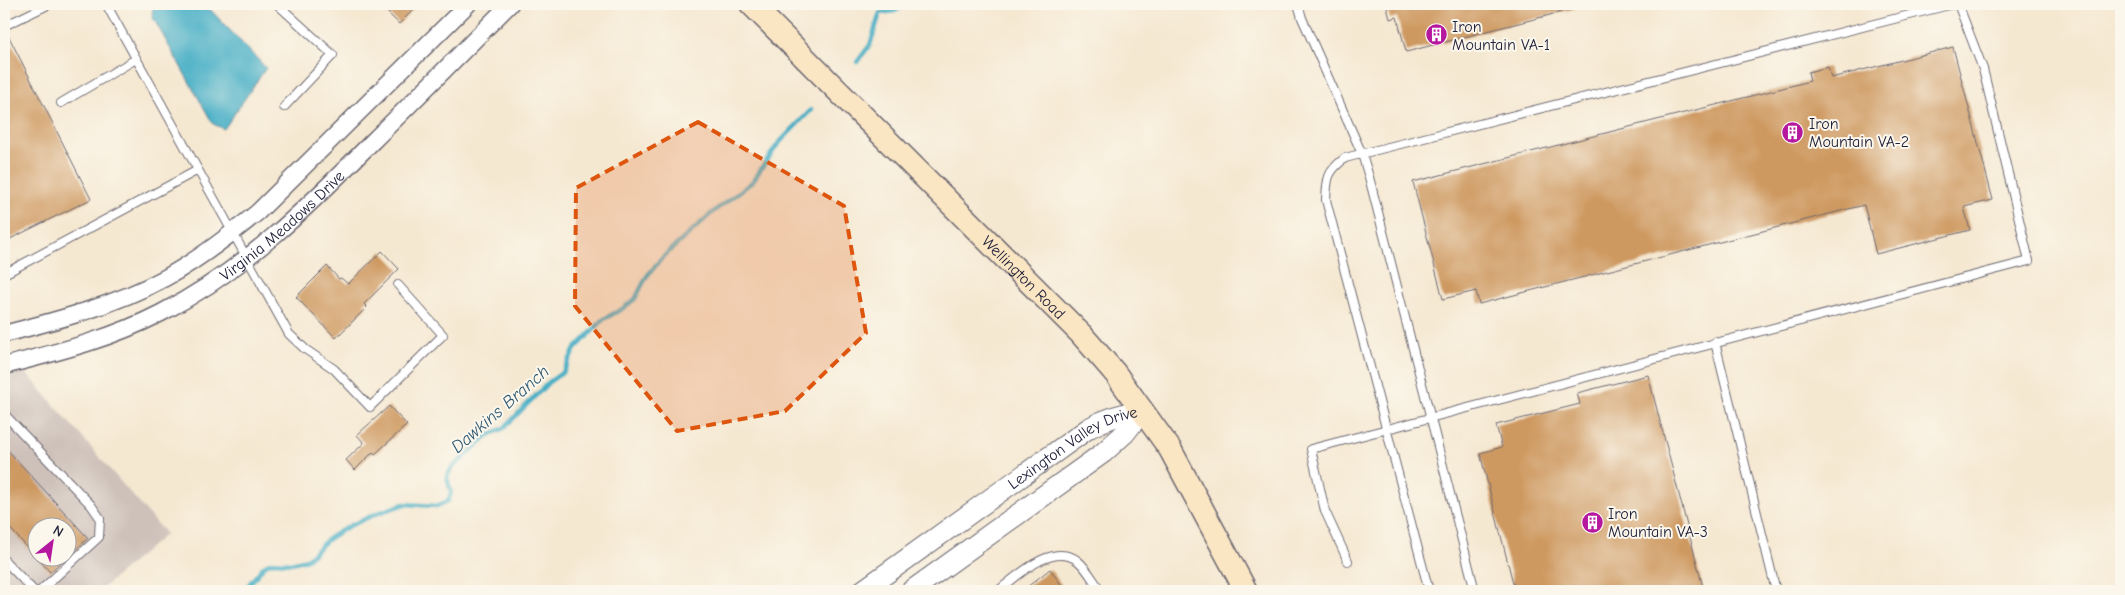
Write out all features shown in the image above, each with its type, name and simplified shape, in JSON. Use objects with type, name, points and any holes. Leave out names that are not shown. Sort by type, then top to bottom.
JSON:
[{"type":"main road","name":"Wellington Road","points":[[751,4],[1081,334],[1115,373],[1143,410],[1175,458],[1246,591]]},
{"type":"street","name":"Virginia Meadows Drive","points":[[4,334],[60,319],[139,290],[166,278],[232,233],[258,212],[468,4]]},
{"type":"street","name":"Virginia Meadows Drive","points":[[4,366],[79,346],[121,332],[161,314],[199,292],[247,259],[317,198],[510,4]]},
{"type":"street","name":"Lexington Valley Drive","points":[[862,591],[1089,428],[1106,419],[1124,413],[1143,410]]},
{"type":"street","name":"Lexington Valley Drive","points":[[911,591],[1103,453],[1125,433],[1143,410]]},
{"type":"lane","points":[[4,26],[50,4]]},
{"type":"lane","points":[[106,4],[289,334],[305,349],[334,369],[370,407],[443,335],[398,285]]},
{"type":"lane","points":[[277,4],[334,55],[284,108]]},
{"type":"lane","points":[[1298,4],[1302,18],[1362,154],[1475,591]]},
{"type":"lane","points":[[1429,591],[1326,200],[1328,177],[1333,168],[1345,158],[1953,4]]},
{"type":"lane","points":[[1348,561],[1325,511],[1311,449],[1430,416],[2030,261],[1983,69],[1958,4]]},
{"type":"lane","points":[[61,103],[136,59]]},
{"type":"lane","points":[[4,274],[198,170]]},
{"type":"lane","points":[[1715,342],[1776,591]]},
{"type":"lane","points":[[4,409],[6,416],[91,505],[100,518],[99,537],[40,591]]},
{"type":"lane","points":[[998,591],[1047,556],[1063,554],[1078,561],[1101,591]]},
{"type":"lane","points":[[4,560],[34,591]]},
{"type":"highlighted area","points":[[698,122],[844,206],[866,333],[785,411],[677,431],[575,306],[576,188]]},
{"type":"shaded area","points":[[4,347],[166,534],[99,591],[4,591]]},
{"type":"water","points":[[153,4],[205,4],[266,68],[224,129],[213,124],[152,16]]},
{"type":"building","points":[[379,4],[419,4],[399,24]]},
{"type":"building","name":"Iron Mountain VA-1","points":[[1386,4],[1577,4],[1577,8],[1406,52],[1397,17],[1390,19]]},
{"type":"building","points":[[6,31],[91,199],[4,242],[4,32]]},
{"type":"building","name":"Iron Mountain VA-2","points":[[1953,47],[1993,200],[1964,207],[1970,230],[1876,254],[1864,205],[1479,304],[1476,291],[1443,299],[1413,182],[1810,81],[1808,72],[1828,67],[1831,78]]},
{"type":"building","points":[[382,251],[399,269],[364,304],[367,307],[336,338],[296,297],[327,266],[339,279],[341,278],[348,284]]},
{"type":"building","name":"Iron Mountain VA-3","points":[[1648,375],[1704,591],[1515,591],[1480,453],[1502,447],[1496,425],[1580,404],[1577,393]]},
{"type":"building","points":[[389,406],[407,425],[375,454],[373,452],[355,470],[346,460],[364,443],[357,435]]},
{"type":"building","points":[[4,446],[70,518],[28,518],[28,548],[4,522]]},
{"type":"building","points":[[78,527],[88,538],[78,548]]},
{"type":"building","points":[[46,568],[55,568],[50,572]]},
{"type":"building","points":[[1050,569],[1066,591],[1022,591]]},
{"type":"waterway","name":"Dawkins Branch","points":[[857,62],[870,45],[880,13],[895,11],[908,4]]},
{"type":"waterway","name":"Dawkins Branch","points":[[240,591],[246,588],[264,566],[271,562],[291,563],[307,559],[328,539],[347,527],[378,513],[404,504],[437,506],[448,501],[451,493],[447,477],[451,469],[487,436],[504,428],[549,382],[563,372],[575,349],[604,319],[635,299],[647,276],[662,258],[713,212],[752,182],[778,144],[811,110]]},
{"type":"place","name":"Iron Mountain VA-1","points":[[1436,35]]},
{"type":"place","name":"Iron Mountain VA-2","points":[[1793,132]]},
{"type":"place","name":"Iron Mountain VA-3","points":[[1592,522]]}]
